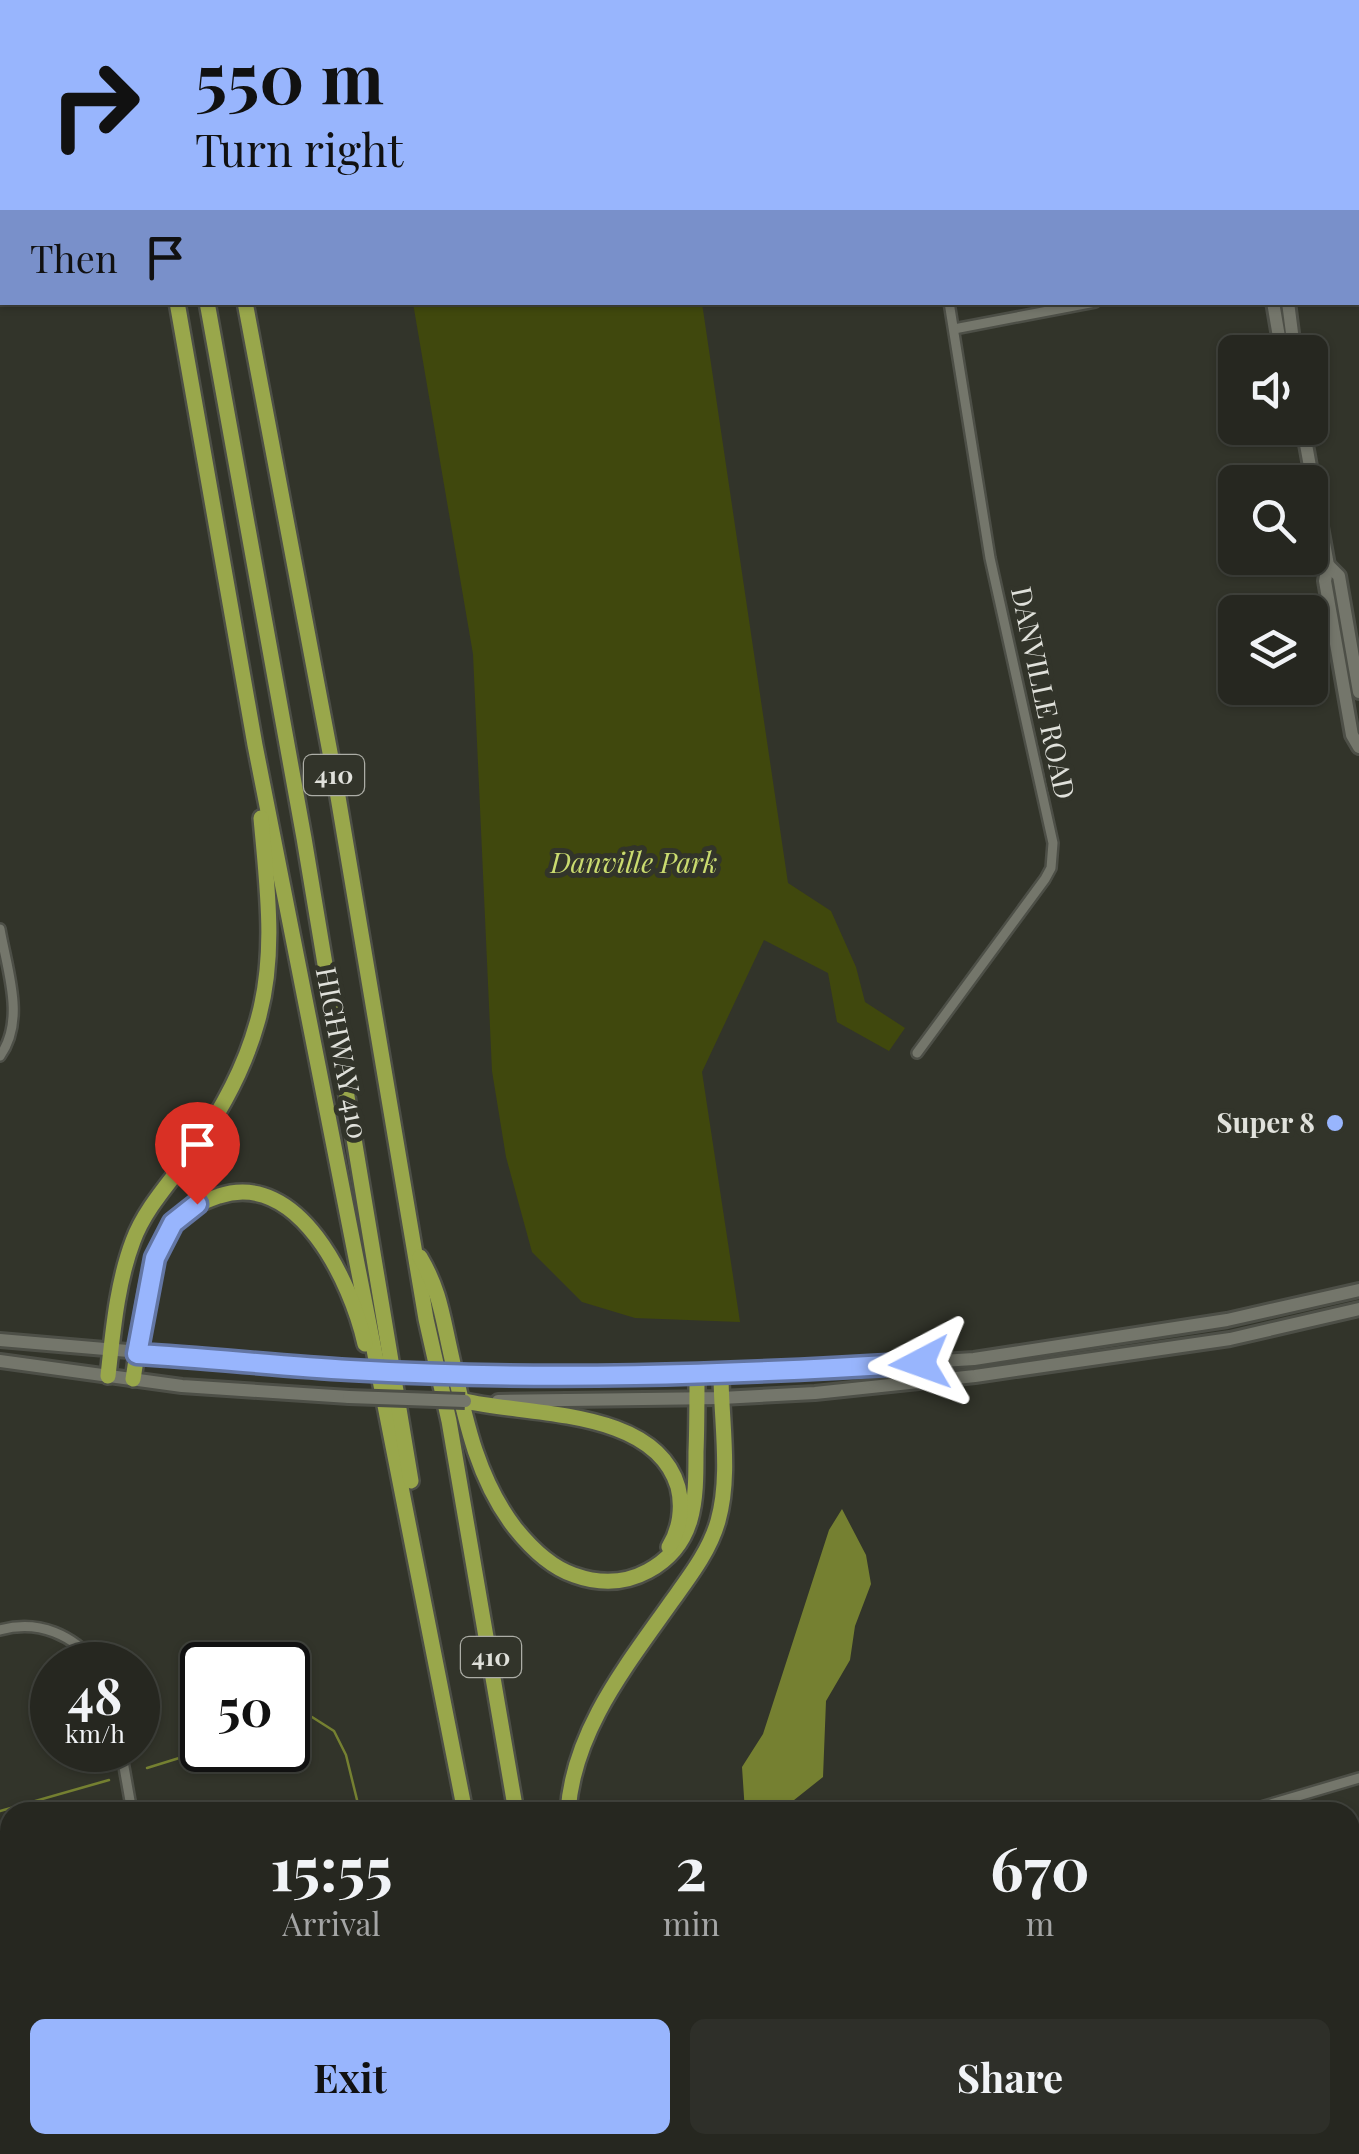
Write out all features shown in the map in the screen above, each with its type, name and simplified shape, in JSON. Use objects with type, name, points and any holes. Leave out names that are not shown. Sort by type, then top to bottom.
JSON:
[{"type":"highway","name":"HIGHWAY 410","points":[[178,305],[255,744],[464,1802]]},
{"type":"highway","points":[[208,305],[311,876],[464,1802]]},
{"type":"highway","name":"HIGHWAY 410","points":[[246,305],[335,779],[514,1802]]},
{"type":"highway","points":[[108,1376],[121,1282],[133,1238],[238,1077],[266,988],[270,920],[255,744]]},
{"type":"highway","points":[[133,1379],[155,1258],[173,1223],[197,1204],[228,1194],[262,1195],[294,1211],[320,1239],[364,1337],[381,1422],[406,1512]]},
{"type":"highway","points":[[415,1249],[436,1284],[466,1427],[478,1461],[508,1519],[540,1554],[578,1577],[618,1582],[647,1572],[676,1549],[694,1514],[697,1376]]},
{"type":"highway","points":[[570,1802],[575,1770],[592,1723],[695,1568],[718,1523],[723,1480],[721,1374]]},
{"type":"highway","points":[[465,1401],[502,1410],[568,1416],[607,1426],[638,1439],[661,1456],[677,1485],[680,1518],[673,1540],[647,1572]]},
{"type":"main road","points":[[1273,305],[1279,335]]},
{"type":"main road","points":[[1288,305],[1292,335]]},
{"type":"main road","points":[[1305,445],[1328,565],[1325,581],[1359,692]]},
{"type":"main road","points":[[1352,671],[1352,735],[1359,747]]},
{"type":"main road","points":[[0,1340],[349,1370],[697,1376],[974,1359],[1227,1320],[1359,1290]]},
{"type":"main road","points":[[0,1360],[182,1386],[350,1396],[465,1401],[697,1399],[815,1393],[976,1376],[1230,1339],[1359,1309]]},
{"type":"street","name":"DANVILLE ROAD","points":[[917,1053],[1045,879],[1051,868],[1053,842],[990,558],[949,305]]},
{"type":"street","points":[[954,330],[1080,305]]},
{"type":"street","points":[[0,929],[14,1027],[0,1056]]},
{"type":"street","points":[[0,1630],[32,1626],[52,1630],[75,1642]]},
{"type":"street","points":[[125,1772],[130,1802]]},
{"type":"street","points":[[1278,1802],[1359,1778]]},
{"type":"green space","name":"Danville Park","points":[[413,305],[702,305],[788,883],[831,911],[856,967],[865,1002],[905,1028],[889,1051],[837,1022],[828,973],[764,940],[702,1072],[740,1322],[635,1318],[582,1302],[532,1252],[506,1157],[492,1071],[473,654]]},
{"type":"shaded area","points":[[842,1509],[866,1555],[871,1584],[855,1626],[850,1660],[826,1701],[823,1777],[792,1802],[744,1802],[742,1767],[763,1734],[829,1530]]},
{"type":"waterway","points":[[310,1718],[334,1731],[346,1755],[358,1802]]},
{"type":"waterway","points":[[160,1764],[180,1758]]},
{"type":"waterway","points":[[32,1802],[109,1780]]},
{"type":"place","name":"Super 8","points":[[1335,1123]]},
{"type":"route","points":[[197,1204],[173,1223],[155,1258],[137,1354],[349,1370],[570,1376],[697,1376],[920,1363]]}]
